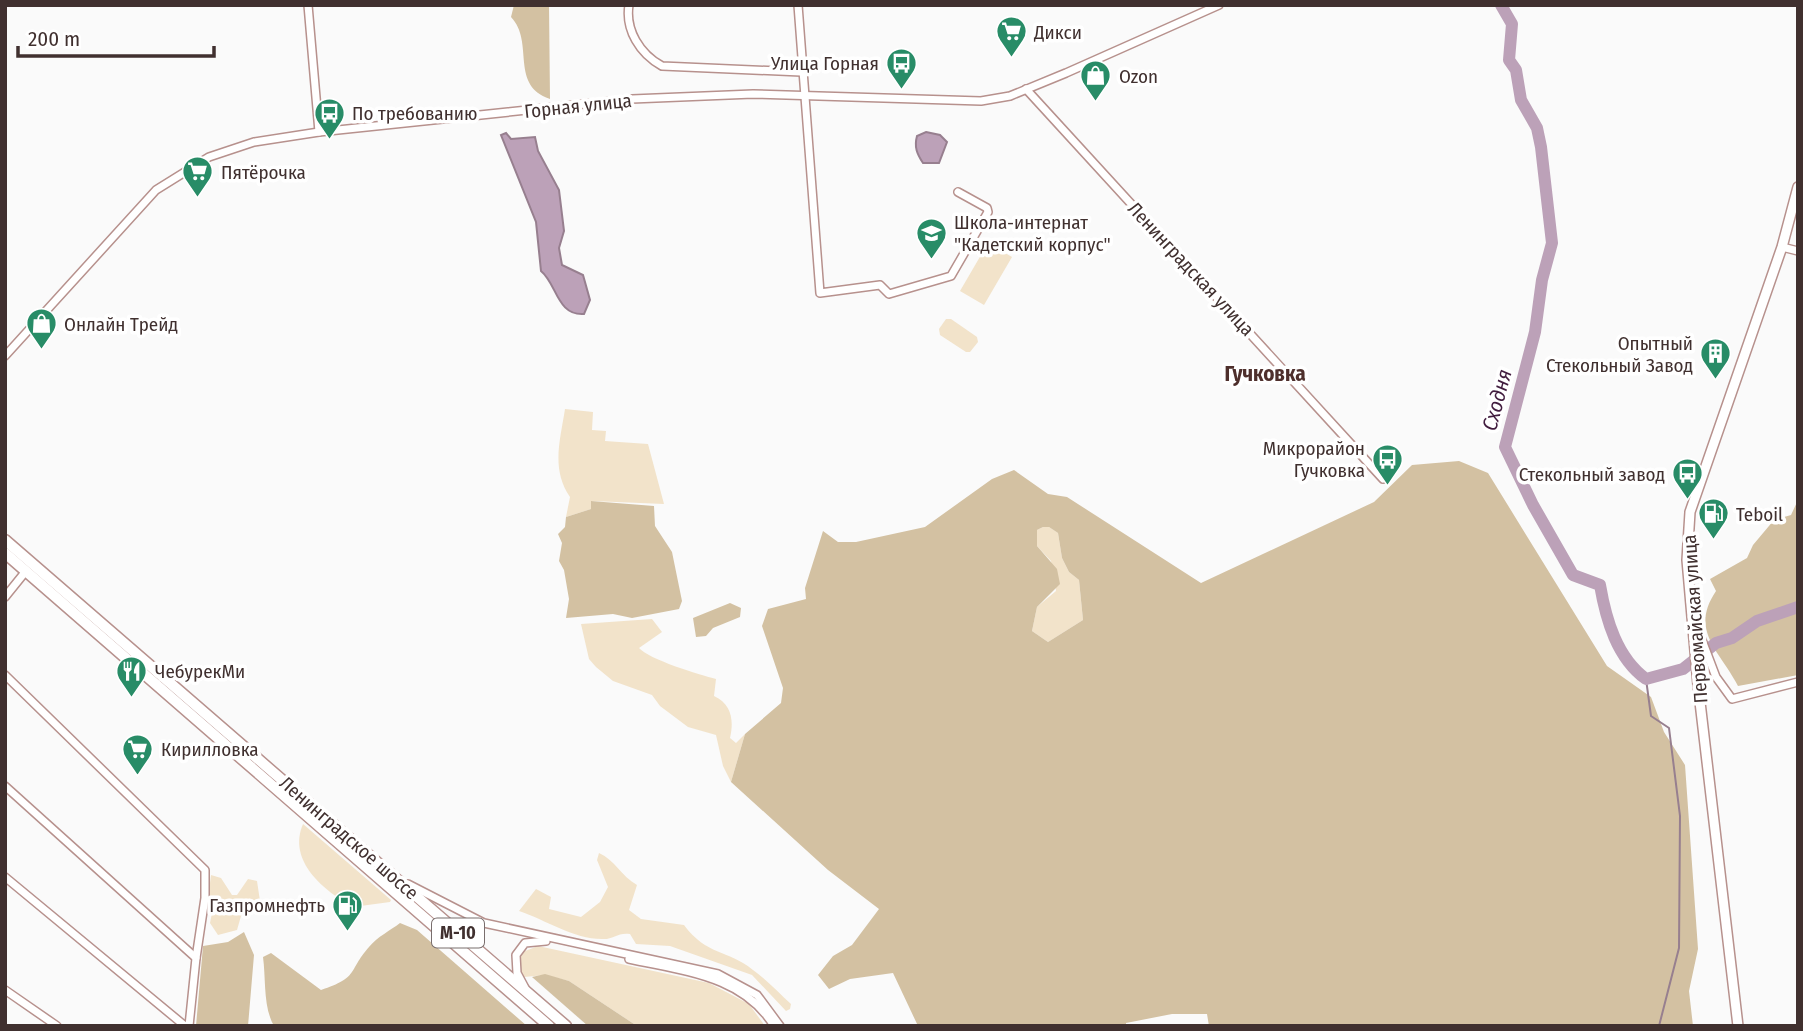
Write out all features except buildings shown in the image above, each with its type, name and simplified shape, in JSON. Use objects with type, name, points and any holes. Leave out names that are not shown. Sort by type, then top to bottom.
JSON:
[{"type":"highway","name":"Ленинградское шоссе","points":[[5,540],[566,1026]]},
{"type":"highway","name":"Ленинградское шоссе","points":[[5,553],[549,1026]]},
{"type":"main road","name":"Первомайская улица","points":[[1738,1026],[1698,685],[1698,641],[1692,614],[1687,550],[1690,512],[1782,247],[1798,187]]},
{"type":"street","points":[[308,5],[319,132]]},
{"type":"street","points":[[629,5],[630,30],[649,59],[662,66],[801,72]]},
{"type":"street","points":[[798,5],[801,72],[820,293],[880,285],[890,294],[951,276],[988,212],[987,208],[958,192]]},
{"type":"street","name":"Горная улица","points":[[5,356],[139,206],[163,185],[190,167],[254,142],[319,132],[632,99],[805,95],[981,101],[1026,89],[1219,5]]},
{"type":"street","name":"Ленинградская улица","points":[[1026,89],[1383,479]]},
{"type":"street","points":[[1782,247],[1798,251]]},
{"type":"street","points":[[5,597],[26,571]]},
{"type":"street","points":[[1698,641],[1710,660],[1716,677],[1732,699],[1798,682]]},
{"type":"street","points":[[5,675],[205,870],[205,898],[187,1026]]},
{"type":"street","points":[[5,786],[196,958]]},
{"type":"street","points":[[387,870],[422,893],[484,923],[725,977],[757,995],[780,1026]]},
{"type":"street","points":[[5,877],[187,1026]]},
{"type":"street","points":[[529,994],[517,973],[516,955],[525,943],[544,940],[715,979],[745,994],[760,1006],[774,1026]]},
{"type":"street","points":[[5,990],[57,1026]]},
{"type":"shaded area","points":[[514,5],[549,5],[550,99],[530,84],[518,27],[511,17]]},
{"type":"shaded area","points":[[926,132],[940,135],[947,142],[939,163],[923,163],[918,153],[917,136]]},
{"type":"shaded area","points":[[506,133],[511,139],[535,137],[538,151],[559,190],[564,231],[559,248],[562,265],[583,275],[590,300],[584,314],[568,310],[563,305],[541,271],[536,222],[501,135]]},
{"type":"shaded area","points":[[988,243],[1012,257],[984,305],[960,291]]},
{"type":"shaded area","points":[[946,319],[951,319],[977,337],[978,342],[970,352],[940,335],[939,329]]},
{"type":"shaded area","points":[[565,409],[593,412],[592,430],[606,431],[605,441],[648,444],[664,504],[592,501],[591,509],[566,517],[570,497],[560,476],[558,454]]},
{"type":"shaded area","points":[[1459,461],[1488,473],[1607,666],[1651,697],[1664,732],[1685,765],[1698,949],[1689,991],[1693,1026],[1209,1026],[1207,1014],[1172,1014],[1126,1023],[1126,1026],[918,1026],[893,973],[850,979],[829,989],[818,975],[833,956],[852,945],[879,909],[828,870],[731,782],[745,734],[781,703],[783,688],[762,626],[768,609],[806,599],[805,588],[823,531],[838,542],[856,542],[925,527],[992,479],[1014,470],[1048,494],[1067,497],[1201,583],[1374,502],[1412,465]],"holes":[[[1049,527],[1058,533],[1062,558],[1069,572],[1079,580],[1083,620],[1048,642],[1032,631],[1037,607],[1060,584],[1057,569],[1037,546],[1037,530]]]},
{"type":"shaded area","points":[[1798,500],[1798,675],[1738,686],[1706,629],[1708,605],[1716,591],[1710,579],[1747,558],[1753,545],[1774,520],[1791,515]]},
{"type":"shaded area","points":[[591,501],[654,506],[655,526],[672,552],[682,601],[679,609],[632,618],[613,614],[566,618],[569,599],[564,570],[559,561],[562,543],[558,534],[565,527],[566,517],[591,509]]},
{"type":"shaded area","points":[[1049,527],[1058,533],[1062,558],[1069,572],[1079,580],[1083,620],[1048,642],[1032,631],[1037,607],[1056,591],[1051,561],[1037,546],[1037,530]]},
{"type":"shaded area","points":[[730,603],[741,608],[740,617],[713,628],[706,636],[696,637],[693,618]]},
{"type":"shaded area","points":[[652,619],[662,632],[639,648],[663,662],[716,679],[714,696],[728,708],[732,725],[730,738],[736,743],[745,734],[731,782],[723,766],[716,735],[688,727],[660,706],[652,695],[613,681],[589,659],[581,624]]},
{"type":"shaded area","points":[[303,824],[391,900],[390,902],[353,907],[320,883],[304,862],[300,850],[299,838]]},
{"type":"shaded area","points":[[599,853],[637,885],[629,910],[641,919],[684,925],[701,942],[744,963],[758,974],[791,1004],[790,1009],[786,1011],[752,975],[670,946],[636,944],[630,934],[604,939],[582,936],[519,911],[536,889],[551,897],[549,909],[581,917],[600,902],[608,887],[597,860]]},
{"type":"shaded area","points":[[211,875],[221,878],[232,895],[237,895],[248,879],[257,881],[260,901],[241,916],[237,930],[218,935],[210,923],[212,913],[208,899]]},
{"type":"shaded area","points":[[400,923],[417,930],[527,1026],[274,1026],[266,1002],[263,957],[271,953],[321,990],[348,977],[372,943]]},
{"type":"shaded area","points":[[244,932],[254,955],[248,1026],[196,1026],[203,946],[228,942]]},
{"type":"shaded area","points":[[538,946],[709,983],[749,1004],[765,1026],[637,1026],[569,981],[545,975],[524,977],[519,969],[520,953]]},
{"type":"shaded area","points":[[545,974],[569,981],[637,1026],[588,1026],[532,977]]},
{"type":"waterway","name":"Сходня","points":[[1501,5],[1512,24],[1509,60],[1516,70],[1521,100],[1537,128],[1552,243],[1542,280],[1535,332],[1505,447],[1533,505],[1573,575],[1600,585],[1614,637],[1627,660],[1646,679],[1683,669],[1716,643],[1732,638],[1757,621],[1798,607]]},
{"type":"waterway","points":[[1646,679],[1651,716],[1669,728],[1680,816],[1679,948],[1659,1026]]},
{"type":"place","name":"Дикси","points":[[1011,59]]},
{"type":"place","name":"Улица Горная","points":[[902,90]]},
{"type":"place","name":"Ozon","points":[[1096,103]]},
{"type":"place","name":"По требованию","points":[[329,140]]},
{"type":"place","name":"Пятёрочка","points":[[198,199]]},
{"type":"place","name":"Школа-интернат \"Кадетский корпус\"","points":[[931,260]]},
{"type":"place","name":"Онлайн Трейд","points":[[41,351]]},
{"type":"place","name":"Опытный Стекольный Завод","points":[[1716,381]]},
{"type":"place","name":"Микрорайон Гучковка","points":[[1388,486]]},
{"type":"place","name":"Стекольный завод","points":[[1688,501]]},
{"type":"place","name":"Teboil","points":[[1713,541]]},
{"type":"place","name":"ЧебурекМи","points":[[132,698]]},
{"type":"place","name":"Кирилловка","points":[[138,776]]},
{"type":"place","name":"Газпромнефть","points":[[348,932]]},
{"type":"district","name":"Гучковка","points":[[1265,374]]}]
